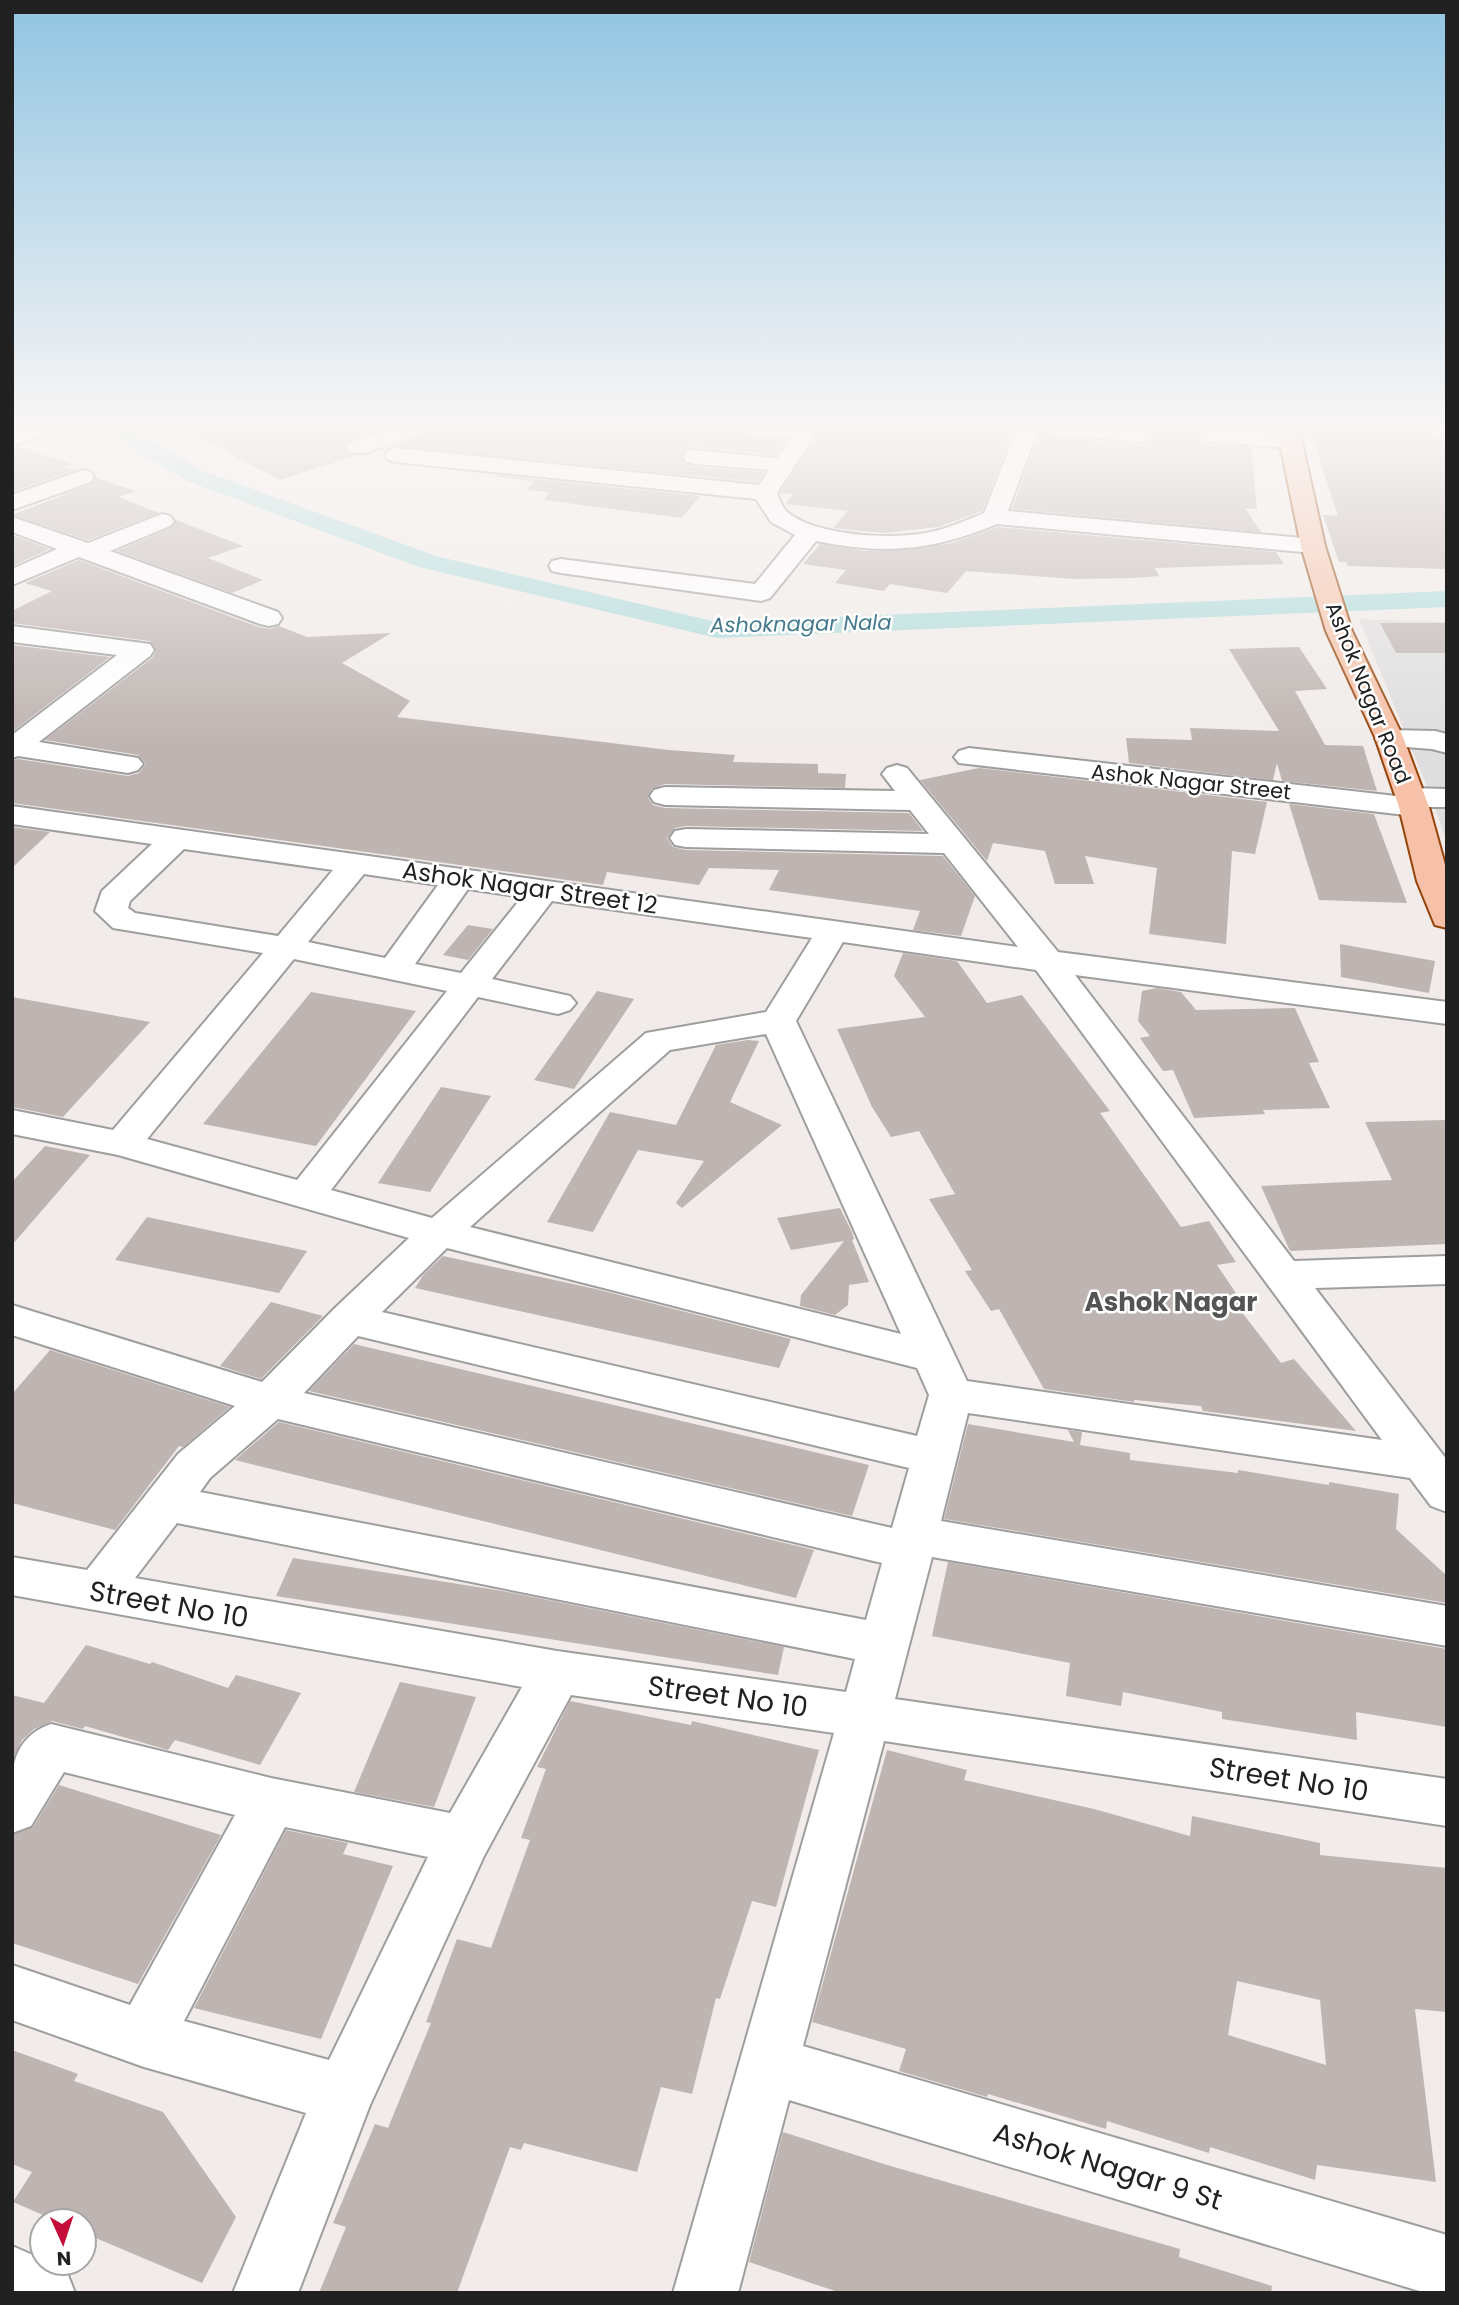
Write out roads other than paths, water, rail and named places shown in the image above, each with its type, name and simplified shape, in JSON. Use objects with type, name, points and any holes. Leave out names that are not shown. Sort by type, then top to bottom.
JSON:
[{"type":"main road","name":"Ashok Nagar Road","points":[[1310,532],[1339,631],[1392,746],[1440,882],[1447,918]]},
{"type":"street","points":[[33,532],[269,618]]},
{"type":"street","points":[[12,578],[133,532]]},
{"type":"street","points":[[807,532],[849,541],[939,538],[956,532]]},
{"type":"street","points":[[1111,532],[1316,557]]},
{"type":"street","points":[[561,566],[761,593],[811,533]]},
{"type":"street","points":[[12,634],[141,650],[14,748]]},
{"type":"street","points":[[1392,746],[1435,740],[1447,744]]},
{"type":"street","points":[[1392,746],[1447,755]]},
{"type":"street","points":[[14,748],[128,764]]},
{"type":"street","name":"Ashok Nagar Street","points":[[969,757],[1412,802],[1447,798]]},
{"type":"street","points":[[897,775],[1047,961],[1435,1479]]},
{"type":"street","points":[[665,796],[916,801]]},
{"type":"street","name":"Ashok Nagar Street 12","points":[[12,815],[1047,961],[1447,1013]]},
{"type":"street","points":[[177,838],[114,898],[111,911],[125,921],[286,947],[558,1003]]},
{"type":"street","points":[[686,838],[952,844]]},
{"type":"street","points":[[122,1144],[356,863]]},
{"type":"street","points":[[394,970],[459,878]]},
{"type":"street","points":[[306,1195],[544,890]]},
{"type":"street","points":[[98,1591],[194,1466],[270,1401],[349,1319],[439,1233],[659,1041],[778,1021],[833,930]]},
{"type":"street","points":[[705,2293],[934,1457],[941,1376],[778,1021]]},
{"type":"street","points":[[12,1122],[122,1144],[439,1233],[841,1332],[941,1376],[1435,1479]]},
{"type":"street","points":[[1281,1275],[1447,1270]]},
{"type":"street","points":[[349,1319],[934,1457]]},
{"type":"street","points":[[12,1320],[270,1401],[911,1543],[1447,1626]]},
{"type":"street","points":[[166,1503],[884,1644]]},
{"type":"street","name":"Street No 10","points":[[12,1576],[557,1672],[1447,1803]]},
{"type":"street","points":[[265,2293],[344,2094],[464,1840],[557,1672]]},
{"type":"street","points":[[12,1809],[51,1746],[271,1801],[464,1840]]},
{"type":"street","points":[[144,2038],[271,1801]]},
{"type":"street","points":[[12,1993],[144,2038],[344,2094]]},
{"type":"street","name":"Ashok Nagar 9 St","points":[[769,2065],[1447,2267]]},
{"type":"street","points":[[12,2278],[43,2293]]},
{"type":"waterway","name":"Ashoknagar Nala","points":[[346,532],[428,562],[717,630],[1447,599]]},
{"type":"district","name":"Ashok Nagar","points":[[1171,1302]]}]
